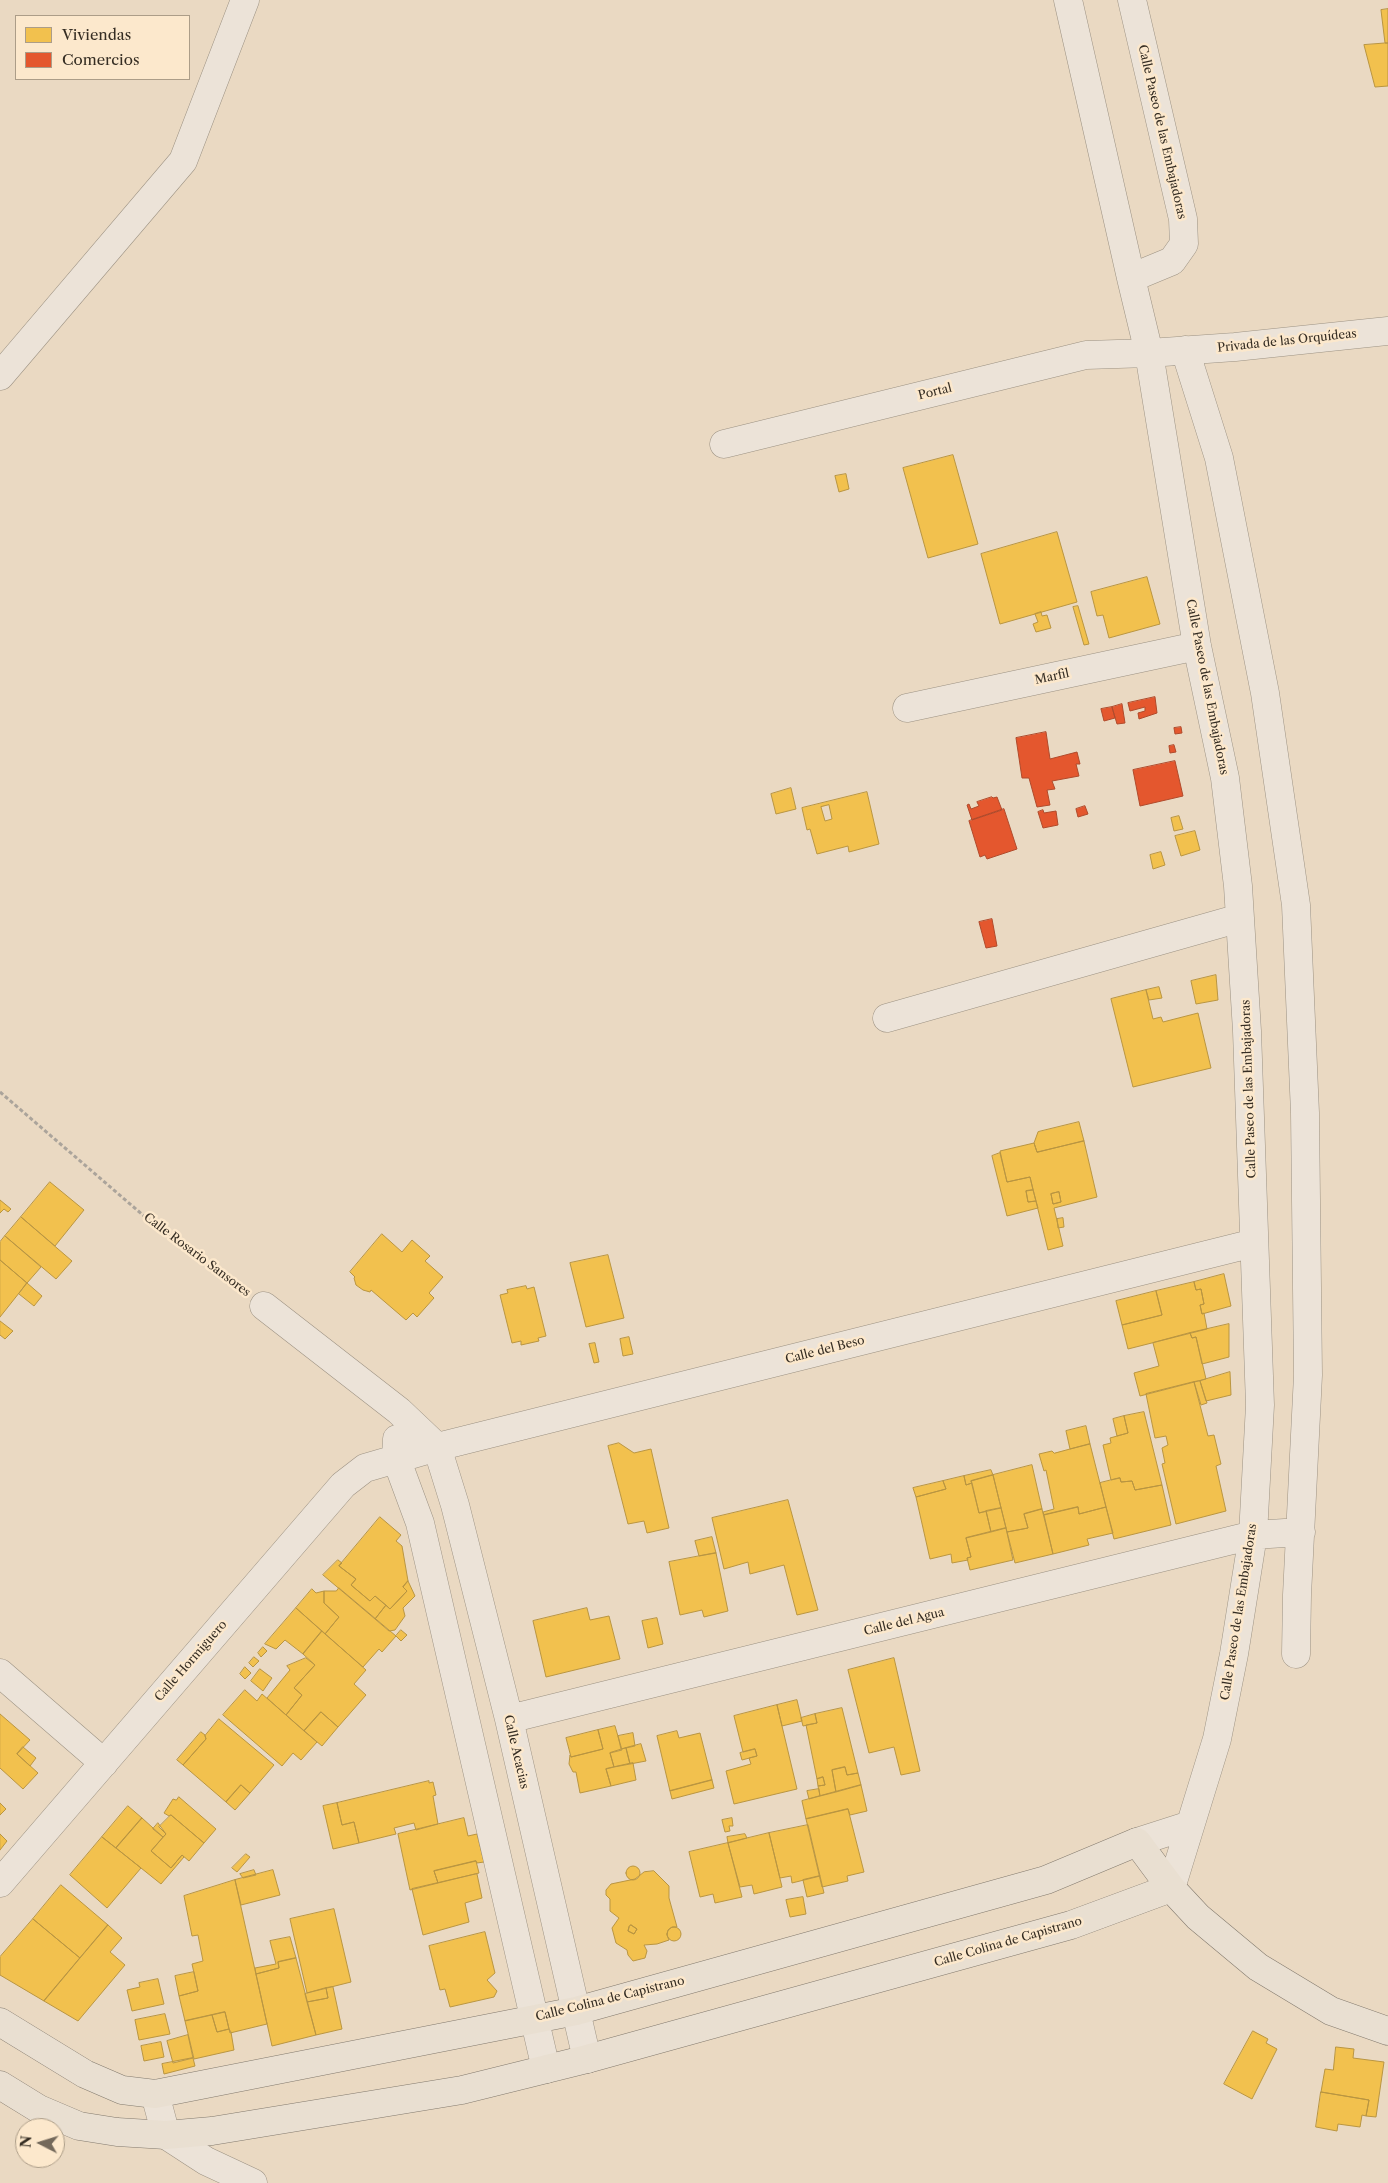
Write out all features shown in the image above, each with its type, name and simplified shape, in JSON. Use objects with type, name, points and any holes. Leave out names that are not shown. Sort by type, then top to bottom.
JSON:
[{"type":"main road","name":"Calle Colina de Capistrano","points":[[0,2022],[86,2074],[122,2090],[155,2094],[576,2011],[1046,1880],[1137,1842]]},
{"type":"main road","points":[[1137,1842],[1171,1888],[1198,1917],[1258,1967],[1331,2011],[1388,2031]]},
{"type":"main road","name":"Calle Colina de Capistrano","points":[[0,2085],[39,2108],[79,2126],[116,2132],[166,2136],[212,2131],[462,2090],[588,2059],[1071,1925],[1171,1888]]},
{"type":"street","points":[[0,376],[183,161],[245,0]]},
{"type":"street","points":[[1068,0],[1131,278]]},
{"type":"street","name":"Calle Paseo de las Embajadoras","points":[[1132,0],[1183,219],[1184,244],[1172,261],[1131,278],[1148,353],[1197,646],[1225,778],[1238,886],[1247,1031],[1260,1406],[1253,1535],[1234,1654],[1217,1739],[1171,1888]]},
{"type":"street","name":"Privada de las Orquídeas","points":[[1186,350],[1388,332]]},
{"type":"street","points":[[1148,353],[1186,350],[1219,458],[1265,693],[1296,905],[1305,1113],[1308,1375],[1296,1654]]},
{"type":"street","name":"Portal","points":[[724,444],[1086,355],[1148,353]]},
{"type":"street","name":"Marfil","points":[[907,708],[1197,646]]},
{"type":"street","points":[[887,1018],[1240,918]]},
{"type":"street","name":"Calle del Beso","points":[[396,1458],[1254,1243]]},
{"type":"street","points":[[264,1306],[399,1411],[437,1447]]},
{"type":"street","points":[[399,1411],[396,1458],[420,1523],[546,2069]]},
{"type":"street","name":"Calle Acacias","points":[[437,1447],[455,1505],[509,1719],[588,2059]]},
{"type":"street","name":"Calle Hormiguero","points":[[0,1884],[348,1479],[365,1468],[396,1458]]},
{"type":"street","name":"Calle del Agua","points":[[509,1719],[1253,1535],[1301,1532]]},
{"type":"street","points":[[0,1673],[104,1763]]},
{"type":"street","points":[[1137,1842],[1190,1825]]},
{"type":"street","points":[[155,2094],[166,2136],[206,2161],[253,2183]]},
{"type":"path","name":"Calle Rosario Sansores","points":[[0,1092],[151,1222],[264,1306]]},
{"type":"building: Viviendas","points":[[1388,9],[1388,43],[1385,43],[1381,10]]},
{"type":"building: Viviendas","points":[[1388,43],[1388,86],[1375,87],[1364,45]]},
{"type":"building: Viviendas","points":[[953,455],[978,544],[928,558],[903,468]]},
{"type":"building: Viviendas","points":[[846,474],[849,489],[839,492],[835,476]]},
{"type":"building: Viviendas","points":[[1057,532],[1077,602],[1000,624],[981,554]]},
{"type":"building: Viviendas","points":[[1147,577],[1160,624],[1109,638],[1103,615],[1097,616],[1091,592]]},
{"type":"building: Viviendas","points":[[1078,606],[1089,644],[1084,645],[1073,607]]},
{"type":"building: Viviendas","points":[[1041,612],[1042,616],[1047,615],[1051,628],[1036,632],[1033,624],[1038,622],[1035,614]]},
{"type":"building: Viviendas","points":[[791,788],[796,809],[776,814],[771,794]]},
{"type":"building: Viviendas","points":[[867,792],[879,844],[849,852],[848,846],[817,854],[810,829],[807,830],[802,808]],"holes":[[[829,805],[832,819],[825,821],[821,807]]]},
{"type":"building: Viviendas","points":[[1179,816],[1183,829],[1174,831],[1171,818]]},
{"type":"building: Viviendas","points":[[1195,831],[1200,850],[1181,856],[1175,836]]},
{"type":"building: Viviendas","points":[[1161,852],[1165,865],[1153,869],[1150,855]]},
{"type":"building: Viviendas","points":[[1216,975],[1218,1000],[1196,1004],[1191,981]]},
{"type":"building: Viviendas","points":[[1159,987],[1162,998],[1149,1000],[1146,990]]},
{"type":"building: Viviendas","points":[[1146,990],[1153,1019],[1161,1017],[1163,1022],[1198,1013],[1211,1068],[1133,1087],[1111,999]]},
{"type":"building: Viviendas","points":[[1079,1122],[1084,1141],[1037,1152],[1034,1143],[1038,1132]]},
{"type":"building: Viviendas","points":[[1084,1141],[1097,1197],[1054,1208],[1063,1246],[1048,1250],[1030,1177],[1007,1182],[1000,1151],[1034,1143],[1037,1152]],"holes":[[[1059,1192],[1061,1202],[1053,1204],[1051,1194]]]},
{"type":"building: Viviendas","points":[[1000,1153],[1007,1182],[1030,1177],[1033,1190],[1026,1191],[1028,1202],[1036,1201],[1038,1208],[1007,1216],[992,1156]]},
{"type":"building: Viviendas","points":[[50,1182],[84,1210],[55,1246],[21,1217]]},
{"type":"building: Viviendas","points":[[1033,1190],[1036,1201],[1028,1202],[1026,1191]]},
{"type":"building: Viviendas","points":[[1059,1192],[1061,1202],[1053,1204],[1051,1194]]},
{"type":"building: Viviendas","points":[[0,1200],[11,1209],[8,1212],[4,1209],[0,1213]]},
{"type":"building: Viviendas","points":[[21,1217],[72,1261],[56,1279],[5,1236]]},
{"type":"building: Viviendas","points":[[1063,1218],[1064,1227],[1058,1228],[1057,1219]]},
{"type":"building: Viviendas","points":[[382,1234],[402,1252],[412,1240],[430,1256],[425,1261],[443,1277],[429,1293],[434,1298],[417,1317],[413,1313],[406,1320],[371,1290],[370,1292],[363,1290],[356,1285],[355,1277],[350,1272]]},
{"type":"building: Viviendas","points":[[5,1236],[41,1267],[27,1283],[0,1260],[0,1242]]},
{"type":"building: Viviendas","points":[[608,1255],[624,1318],[586,1327],[570,1263]]},
{"type":"building: Viviendas","points":[[0,1260],[27,1283],[0,1317]]},
{"type":"building: Viviendas","points":[[1224,1274],[1231,1306],[1202,1314],[1200,1305],[1204,1304],[1201,1289],[1196,1290],[1194,1282]]},
{"type":"building: Viviendas","points":[[1194,1282],[1196,1290],[1201,1289],[1204,1304],[1200,1305],[1202,1314],[1204,1313],[1207,1329],[1128,1349],[1122,1325],[1162,1315],[1156,1291]]},
{"type":"building: Viviendas","points":[[27,1283],[42,1296],[34,1306],[19,1294]]},
{"type":"building: Viviendas","points":[[526,1286],[527,1289],[534,1287],[546,1336],[538,1338],[539,1341],[521,1345],[521,1341],[512,1343],[500,1295],[508,1293],[507,1290]]},
{"type":"building: Viviendas","points":[[1156,1291],[1162,1315],[1122,1325],[1116,1301]]},
{"type":"building: Viviendas","points":[[0,1321],[13,1331],[5,1339],[0,1335]]},
{"type":"building: Viviendas","points":[[1229,1324],[1229,1357],[1202,1364],[1196,1337],[1192,1338],[1190,1333]]},
{"type":"building: Viviendas","points":[[1190,1333],[1192,1338],[1196,1337],[1206,1379],[1140,1396],[1134,1373],[1159,1366],[1153,1343]]},
{"type":"building: Viviendas","points":[[629,1337],[633,1354],[623,1356],[620,1339]]},
{"type":"building: Viviendas","points":[[595,1343],[599,1362],[594,1363],[589,1344]]},
{"type":"building: Viviendas","points":[[1230,1372],[1231,1395],[1206,1401],[1200,1381]]},
{"type":"building: Viviendas","points":[[1200,1381],[1207,1403],[1201,1405],[1194,1382]]},
{"type":"building: Viviendas","points":[[1194,1382],[1208,1436],[1214,1435],[1221,1464],[1216,1466],[1226,1511],[1176,1524],[1162,1464],[1165,1463],[1162,1448],[1168,1445],[1166,1436],[1155,1438],[1146,1394]]},
{"type":"building: Viviendas","points":[[1144,1412],[1162,1485],[1135,1490],[1132,1481],[1121,1482],[1120,1478],[1111,1480],[1103,1445],[1111,1443],[1110,1438],[1128,1433],[1124,1416]]},
{"type":"building: Viviendas","points":[[1124,1416],[1128,1433],[1117,1436],[1113,1419]]},
{"type":"building: Viviendas","points":[[1086,1426],[1090,1444],[1070,1449],[1066,1431]]},
{"type":"building: Viviendas","points":[[619,1443],[634,1453],[651,1449],[669,1528],[647,1533],[644,1521],[628,1524],[608,1446]]},
{"type":"building: Viviendas","points":[[1090,1444],[1106,1507],[1079,1514],[1078,1507],[1044,1515],[1043,1512],[1054,1509],[1046,1470],[1044,1471],[1039,1454],[1052,1451],[1054,1453]]},
{"type":"building: Viviendas","points":[[1032,1465],[1042,1509],[1024,1514],[1028,1528],[1007,1532],[993,1475]]},
{"type":"building: Viviendas","points":[[991,1470],[993,1475],[971,1481],[972,1483],[966,1485],[964,1476]]},
{"type":"building: Viviendas","points":[[993,1475],[1001,1508],[979,1513],[971,1481]]},
{"type":"building: Viviendas","points":[[964,1476],[966,1485],[972,1483],[979,1513],[986,1511],[991,1532],[966,1538],[971,1557],[967,1558],[968,1560],[952,1563],[951,1554],[930,1559],[916,1497],[946,1489],[943,1481]]},
{"type":"building: Viviendas","points":[[1120,1478],[1121,1482],[1132,1481],[1135,1490],[1162,1485],[1171,1525],[1114,1539],[1100,1483]]},
{"type":"building: Viviendas","points":[[943,1481],[946,1489],[916,1497],[913,1488]]},
{"type":"building: Viviendas","points":[[788,1500],[818,1610],[797,1615],[784,1565],[750,1574],[748,1562],[724,1569],[712,1518]]},
{"type":"building: Viviendas","points":[[1078,1507],[1079,1514],[1106,1507],[1113,1533],[1087,1539],[1089,1545],[1053,1554],[1044,1515]]},
{"type":"building: Viviendas","points":[[1001,1508],[1006,1528],[991,1532],[986,1511]]},
{"type":"building: Viviendas","points":[[1042,1509],[1053,1554],[1015,1563],[1007,1532],[1028,1528],[1024,1514]]},
{"type":"building: Viviendas","points":[[380,1517],[401,1535],[396,1541],[402,1546],[408,1581],[403,1587],[407,1591],[390,1609],[375,1596],[370,1601],[351,1585],[356,1579],[339,1566]]},
{"type":"building: Viviendas","points":[[1006,1528],[1013,1560],[970,1570],[967,1558],[971,1557],[966,1538]]},
{"type":"building: Viviendas","points":[[712,1537],[716,1553],[699,1556],[695,1541]]},
{"type":"building: Viviendas","points":[[716,1553],[728,1611],[704,1617],[702,1610],[680,1615],[669,1562]]},
{"type":"building: Viviendas","points":[[338,1560],[342,1563],[339,1566],[356,1579],[351,1585],[370,1601],[375,1596],[386,1605],[375,1619],[323,1575]]},
{"type":"building: Viviendas","points":[[408,1581],[415,1596],[403,1608],[405,1616],[395,1630],[389,1631],[375,1619],[386,1605],[390,1609],[407,1591],[403,1587]]},
{"type":"building: Viviendas","points":[[339,1588],[396,1636],[382,1652],[379,1649],[363,1667],[325,1634],[339,1617],[324,1603],[324,1591],[336,1591]]},
{"type":"building: Viviendas","points":[[312,1589],[316,1593],[324,1591],[324,1603],[339,1617],[325,1634],[296,1608]]},
{"type":"building: Viviendas","points":[[296,1608],[322,1631],[303,1654],[285,1640],[276,1649],[265,1644]]},
{"type":"building: Viviendas","points":[[587,1608],[590,1620],[609,1616],[620,1659],[546,1677],[533,1621]]},
{"type":"building: Viviendas","points":[[657,1618],[663,1644],[648,1648],[642,1621]]},
{"type":"building: Viviendas","points":[[401,1630],[407,1635],[401,1641],[396,1636]]},
{"type":"building: Viviendas","points":[[322,1631],[366,1670],[354,1684],[366,1695],[338,1727],[321,1712],[304,1731],[286,1715],[302,1695],[294,1688],[315,1665],[303,1654]]},
{"type":"building: Viviendas","points":[[263,1647],[267,1651],[261,1657],[258,1653]]},
{"type":"building: Viviendas","points":[[254,1657],[259,1661],[253,1667],[249,1663]]},
{"type":"building: Viviendas","points":[[306,1658],[315,1665],[294,1688],[302,1695],[286,1715],[267,1698],[290,1670],[287,1666]]},
{"type":"building: Viviendas","points":[[894,1658],[920,1771],[901,1775],[894,1747],[869,1753],[848,1670]]},
{"type":"building: Viviendas","points":[[245,1667],[251,1673],[245,1679],[240,1674]]},
{"type":"building: Viviendas","points":[[260,1669],[272,1678],[263,1691],[251,1681]]},
{"type":"building: Viviendas","points":[[245,1690],[257,1701],[262,1694],[317,1742],[301,1760],[293,1753],[282,1766],[223,1715]]},
{"type":"building: Viviendas","points":[[797,1700],[802,1721],[782,1726],[777,1705]]},
{"type":"building: Viviendas","points":[[777,1705],[797,1789],[734,1804],[726,1771],[751,1764],[749,1758],[757,1756],[755,1749],[743,1752],[734,1716]]},
{"type":"building: Viviendas","points":[[842,1708],[858,1773],[847,1775],[845,1767],[832,1770],[836,1792],[820,1796],[818,1786],[825,1785],[823,1777],[817,1779],[806,1725],[817,1723],[815,1714]]},
{"type":"building: Viviendas","points":[[321,1712],[338,1727],[322,1746],[304,1731]]},
{"type":"building: Viviendas","points":[[0,1714],[30,1740],[17,1754],[38,1773],[23,1789],[0,1768]]},
{"type":"building: Viviendas","points":[[815,1714],[817,1723],[803,1726],[801,1718]]},
{"type":"building: Viviendas","points":[[219,1719],[274,1765],[250,1793],[241,1785],[226,1802],[183,1765],[206,1739],[205,1736]]},
{"type":"building: Viviendas","points":[[615,1726],[622,1750],[610,1753],[614,1767],[606,1769],[611,1786],[580,1793],[576,1772],[573,1772],[569,1764],[570,1755],[571,1757],[603,1749],[598,1730]]},
{"type":"building: Viviendas","points":[[598,1730],[603,1749],[571,1757],[566,1738]]},
{"type":"building: Viviendas","points":[[677,1731],[679,1738],[700,1733],[712,1780],[670,1791],[657,1736]]},
{"type":"building: Viviendas","points":[[201,1732],[205,1735],[206,1739],[183,1765],[177,1760]]},
{"type":"building: Viviendas","points":[[633,1733],[635,1746],[621,1749],[618,1736]]},
{"type":"building: Viviendas","points":[[641,1744],[646,1761],[630,1764],[626,1748]]},
{"type":"building: Viviendas","points":[[23,1747],[36,1758],[30,1766],[17,1754]]},
{"type":"building: Viviendas","points":[[626,1748],[630,1764],[614,1767],[610,1753]]},
{"type":"building: Viviendas","points":[[755,1749],[757,1756],[742,1760],[740,1753]]},
{"type":"building: Viviendas","points":[[633,1763],[636,1780],[611,1786],[606,1769]]},
{"type":"building: Viviendas","points":[[845,1767],[847,1775],[858,1773],[861,1785],[836,1792],[832,1770]]},
{"type":"building: Viviendas","points":[[823,1777],[825,1785],[818,1786],[817,1779]]},
{"type":"building: Viviendas","points":[[712,1780],[714,1788],[672,1799],[670,1791]]},
{"type":"building: Viviendas","points":[[429,1781],[429,1783],[433,1782],[436,1795],[433,1796],[438,1824],[416,1830],[414,1823],[394,1828],[396,1834],[359,1843],[354,1822],[342,1825],[337,1803]]},
{"type":"building: Viviendas","points":[[241,1785],[250,1793],[235,1810],[226,1802]]},
{"type":"building: Viviendas","points":[[861,1785],[867,1811],[850,1815],[848,1809],[806,1819],[802,1801]]},
{"type":"building: Viviendas","points":[[819,1789],[820,1796],[809,1799],[807,1791]]},
{"type":"building: Viviendas","points":[[179,1797],[216,1829],[204,1843],[171,1815],[169,1816],[164,1813],[173,1799],[176,1800]]},
{"type":"building: Viviendas","points":[[0,1803],[6,1809],[0,1815]]},
{"type":"building: Viviendas","points":[[337,1803],[342,1825],[354,1822],[359,1843],[333,1849],[323,1806]]},
{"type":"building: Viviendas","points":[[128,1806],[142,1818],[116,1848],[102,1837]]},
{"type":"building: Viviendas","points":[[848,1809],[864,1872],[847,1876],[848,1881],[822,1887],[806,1819]]},
{"type":"building: Viviendas","points":[[171,1815],[204,1843],[189,1861],[182,1855],[171,1868],[151,1851],[166,1834],[159,1827]]},
{"type":"building: Viviendas","points":[[142,1818],[163,1837],[151,1851],[171,1868],[182,1855],[184,1857],[161,1884],[116,1848]]},
{"type":"building: Viviendas","points":[[464,1818],[468,1836],[477,1834],[484,1862],[477,1863],[476,1861],[434,1871],[438,1883],[410,1890],[398,1834]]},
{"type":"building: Viviendas","points":[[732,1818],[733,1826],[729,1826],[730,1831],[725,1832],[722,1820]]},
{"type":"building: Viviendas","points":[[158,1823],[166,1834],[163,1837],[153,1829]]},
{"type":"building: Viviendas","points":[[808,1825],[820,1876],[792,1883],[791,1876],[780,1878],[769,1833]]},
{"type":"building: Viviendas","points":[[769,1833],[782,1887],[754,1894],[752,1885],[740,1887],[728,1843]]},
{"type":"building: Viviendas","points":[[0,1834],[7,1841],[0,1850]]},
{"type":"building: Viviendas","points":[[745,1834],[747,1838],[728,1843],[727,1837]]},
{"type":"building: Viviendas","points":[[102,1837],[141,1868],[107,1908],[70,1875]]},
{"type":"building: Viviendas","points":[[728,1843],[742,1897],[715,1903],[713,1894],[700,1897],[689,1852]]},
{"type":"building: Viviendas","points":[[246,1854],[250,1857],[237,1872],[232,1868]]},
{"type":"building: Viviendas","points":[[476,1861],[479,1873],[438,1883],[434,1871]]},
{"type":"building: Viviendas","points":[[633,1866],[638,1868],[640,1873],[638,1878],[633,1880],[628,1878],[626,1873],[628,1868]]},
{"type":"building: Viviendas","points":[[254,1870],[256,1875],[243,1878],[240,1874]]},
{"type":"building: Viviendas","points":[[273,1870],[280,1895],[241,1905],[235,1880]]},
{"type":"building: Viviendas","points":[[654,1871],[669,1886],[669,1898],[677,1927],[672,1927],[668,1930],[669,1940],[657,1944],[644,1945],[647,1951],[645,1958],[633,1961],[628,1955],[627,1950],[616,1943],[612,1928],[619,1918],[610,1911],[610,1899],[606,1895],[606,1890],[611,1884],[635,1879],[644,1872]],"holes":[[[631,1925],[637,1929],[634,1934],[628,1931]]]},
{"type":"building: Viviendas","points":[[477,1874],[482,1898],[465,1903],[469,1922],[423,1935],[412,1889]]},
{"type":"building: Viviendas","points":[[820,1876],[824,1893],[807,1897],[803,1880]]},
{"type":"building: Viviendas","points":[[235,1880],[267,2024],[230,2033],[225,2012],[185,2021],[179,1996],[198,1991],[192,1964],[203,1961],[198,1935],[192,1936],[184,1896]]},
{"type":"building: Viviendas","points":[[61,1885],[108,1925],[80,1958],[33,1919]]},
{"type":"building: Viviendas","points":[[803,1897],[806,1914],[790,1917],[786,1900]]},
{"type":"building: Viviendas","points":[[334,1909],[351,1982],[307,1993],[290,1919]]},
{"type":"building: Viviendas","points":[[33,1919],[80,1958],[44,2001],[0,1975],[0,1957]]},
{"type":"building: Viviendas","points":[[108,1925],[122,1938],[110,1952],[125,1965],[78,2021],[44,2001]]},
{"type":"building: Viviendas","points":[[631,1925],[637,1929],[634,1934],[628,1931]]},
{"type":"building: Viviendas","points":[[671,1927],[677,1927],[681,1934],[677,1941],[671,1941],[667,1937],[667,1931]]},
{"type":"building: Viviendas","points":[[485,1932],[495,1973],[487,1980],[497,1991],[494,1997],[450,2007],[445,1989],[440,1990],[429,1946]]},
{"type":"building: Viviendas","points":[[290,1937],[296,1958],[278,1962],[279,1968],[256,1974],[255,1968],[276,1964],[270,1941]]},
{"type":"building: Viviendas","points":[[296,1958],[316,2035],[272,2046],[256,1974],[279,1968],[278,1962]]},
{"type":"building: Viviendas","points":[[194,1972],[198,1991],[179,1996],[175,1976]]},
{"type":"building: Viviendas","points":[[158,1979],[164,2004],[132,2011],[127,1990],[140,1987],[139,1983]]},
{"type":"building: Viviendas","points":[[333,1987],[342,2029],[316,2035],[307,2002],[328,1998],[326,1988]]},
{"type":"building: Viviendas","points":[[326,1988],[328,1998],[307,2002],[305,1994]]},
{"type":"building: Viviendas","points":[[225,2012],[229,2029],[217,2032],[212,2015]]},
{"type":"building: Viviendas","points":[[165,2014],[170,2034],[139,2040],[135,2020]]},
{"type":"building: Viviendas","points":[[212,2015],[217,2032],[229,2029],[231,2032],[234,2050],[194,2059],[185,2021]]},
{"type":"building: Viviendas","points":[[1253,2031],[1268,2039],[1266,2043],[1277,2049],[1252,2099],[1224,2084]]},
{"type":"building: Viviendas","points":[[188,2035],[193,2058],[173,2063],[167,2041]]},
{"type":"building: Viviendas","points":[[161,2042],[164,2057],[144,2061],[141,2046]]},
{"type":"building: Viviendas","points":[[1336,2047],[1354,2049],[1353,2058],[1384,2062],[1376,2117],[1366,2116],[1369,2100],[1321,2092],[1325,2069],[1333,2070]]},
{"type":"building: Viviendas","points":[[193,2058],[195,2066],[164,2074],[162,2064]]},
{"type":"building: Viviendas","points":[[1321,2092],[1369,2100],[1366,2116],[1362,2115],[1360,2127],[1338,2124],[1337,2131],[1316,2127]]},
{"type":"building: Comercios","points":[[1155,697],[1157,713],[1139,719],[1138,713],[1145,711],[1145,707],[1130,711],[1128,703]]},
{"type":"building: Comercios","points":[[1122,704],[1125,723],[1117,724],[1112,707]]},
{"type":"building: Comercios","points":[[1112,707],[1115,718],[1104,721],[1101,709]]},
{"type":"building: Comercios","points":[[1181,727],[1182,733],[1175,734],[1174,728]]},
{"type":"building: Comercios","points":[[1046,732],[1050,759],[1077,752],[1080,764],[1076,764],[1079,776],[1052,781],[1055,789],[1047,790],[1050,805],[1037,807],[1029,778],[1022,778],[1016,738]]},
{"type":"building: Comercios","points":[[1174,745],[1176,752],[1170,753],[1169,746]]},
{"type":"building: Comercios","points":[[1175,761],[1183,796],[1140,806],[1133,770]]},
{"type":"building: Comercios","points":[[997,797],[1002,810],[972,820],[967,805],[969,804],[971,809],[979,806],[977,802]]},
{"type":"building: Comercios","points":[[1085,806],[1088,814],[1078,817],[1076,809]]},
{"type":"building: Comercios","points":[[1004,809],[1017,849],[987,859],[985,855],[980,857],[969,821]]},
{"type":"building: Comercios","points":[[1043,810],[1044,813],[1056,811],[1058,825],[1043,828],[1038,812]]},
{"type":"building: Comercios","points":[[992,919],[997,946],[986,948],[979,922]]}]
